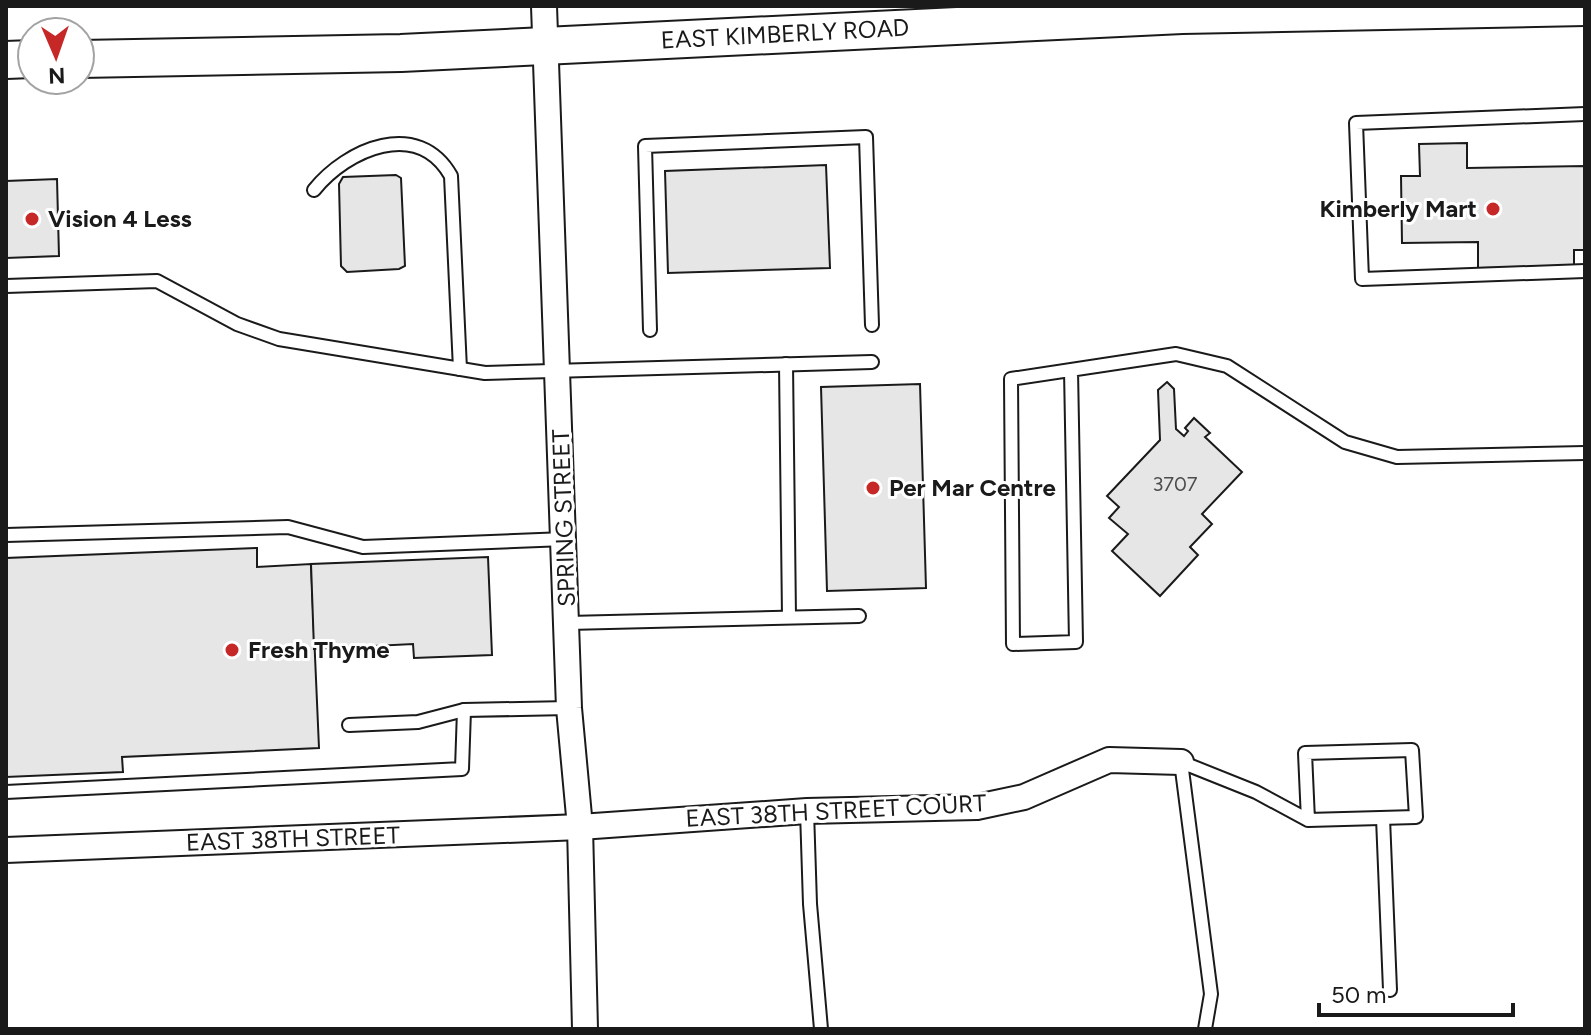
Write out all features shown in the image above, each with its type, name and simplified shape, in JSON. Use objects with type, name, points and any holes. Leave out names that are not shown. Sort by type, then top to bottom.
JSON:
[{"type":"main road","name":"EAST KIMBERLY ROAD","points":[[96,59],[401,53],[1182,15],[1585,7]]},
{"type":"street","name":"SPRING STREET","points":[[544,6],[569,708],[580,827],[585,1029]]},
{"type":"street","name":"EAST 38TH STREET COURT","points":[[580,827],[807,811],[977,807],[1024,797],[1109,760],[1181,762]]},
{"type":"street","name":"EAST 38TH STREET","points":[[6,850],[580,827]]},
{"type":"lane","points":[[1585,114],[1356,123],[1362,279],[1585,271]]},
{"type":"lane","points":[[650,330],[645,146],[866,137],[872,325]]},
{"type":"lane","points":[[314,190],[331,169],[374,148],[399,143],[421,147],[440,157],[451,176],[460,369]]},
{"type":"lane","points":[[6,286],[157,281],[237,324],[279,339],[485,373],[872,362]]},
{"type":"lane","points":[[1071,370],[1076,642],[1013,644],[1011,379],[1176,354],[1227,366],[1345,442],[1397,457],[1585,453]]},
{"type":"lane","points":[[786,364],[789,617]]},
{"type":"lane","points":[[6,535],[288,527],[363,547],[565,539]]},
{"type":"lane","points":[[568,623],[859,616]]},
{"type":"lane","points":[[349,725],[418,722],[464,710],[569,708]]},
{"type":"lane","points":[[6,792],[462,769],[464,710]]},
{"type":"lane","points":[[1205,1029],[1211,994],[1181,762],[1256,792],[1308,820],[1416,817],[1412,750],[1305,753],[1308,820]]},
{"type":"lane","points":[[807,811],[810,904],[821,1029]]},
{"type":"lane","points":[[1383,818],[1390,990]]},
{"type":"building","name":"Kimberly Mart","points":[[1467,143],[1467,168],[1585,166],[1585,250],[1574,250],[1574,267],[1478,268],[1478,242],[1402,243],[1401,176],[1420,176],[1419,144]]},
{"type":"building","points":[[826,165],[830,268],[668,273],[665,171]]},
{"type":"building","points":[[396,175],[401,178],[405,266],[347,272],[341,266],[339,184],[343,177]]},
{"type":"building","name":"Vision 4 Less","points":[[57,179],[59,256],[6,258],[6,181]]},
{"type":"building","points":[[1167,382],[1174,389],[1176,429],[1184,436],[1188,431],[1185,428],[1194,418],[1210,433],[1205,437],[1242,472],[1202,514],[1212,524],[1190,547],[1198,555],[1160,596],[1112,551],[1128,534],[1109,518],[1119,507],[1107,496],[1160,440],[1158,390]]},
{"type":"building","name":"Per Mar Centre","points":[[920,384],[926,588],[827,591],[821,387]]},
{"type":"building","points":[[257,548],[257,567],[311,564],[319,748],[122,757],[123,772],[6,777],[6,558]]},
{"type":"building","points":[[488,557],[492,655],[414,658],[413,644],[314,649],[311,564]]},
{"type":"place","name":"Kimberly Mart","points":[[1493,209]]},
{"type":"place","name":"Vision 4 Less","points":[[32,219]]},
{"type":"place","name":"Per Mar Centre","points":[[873,488]]},
{"type":"place","name":"Fresh Thyme","points":[[232,650]]}]
